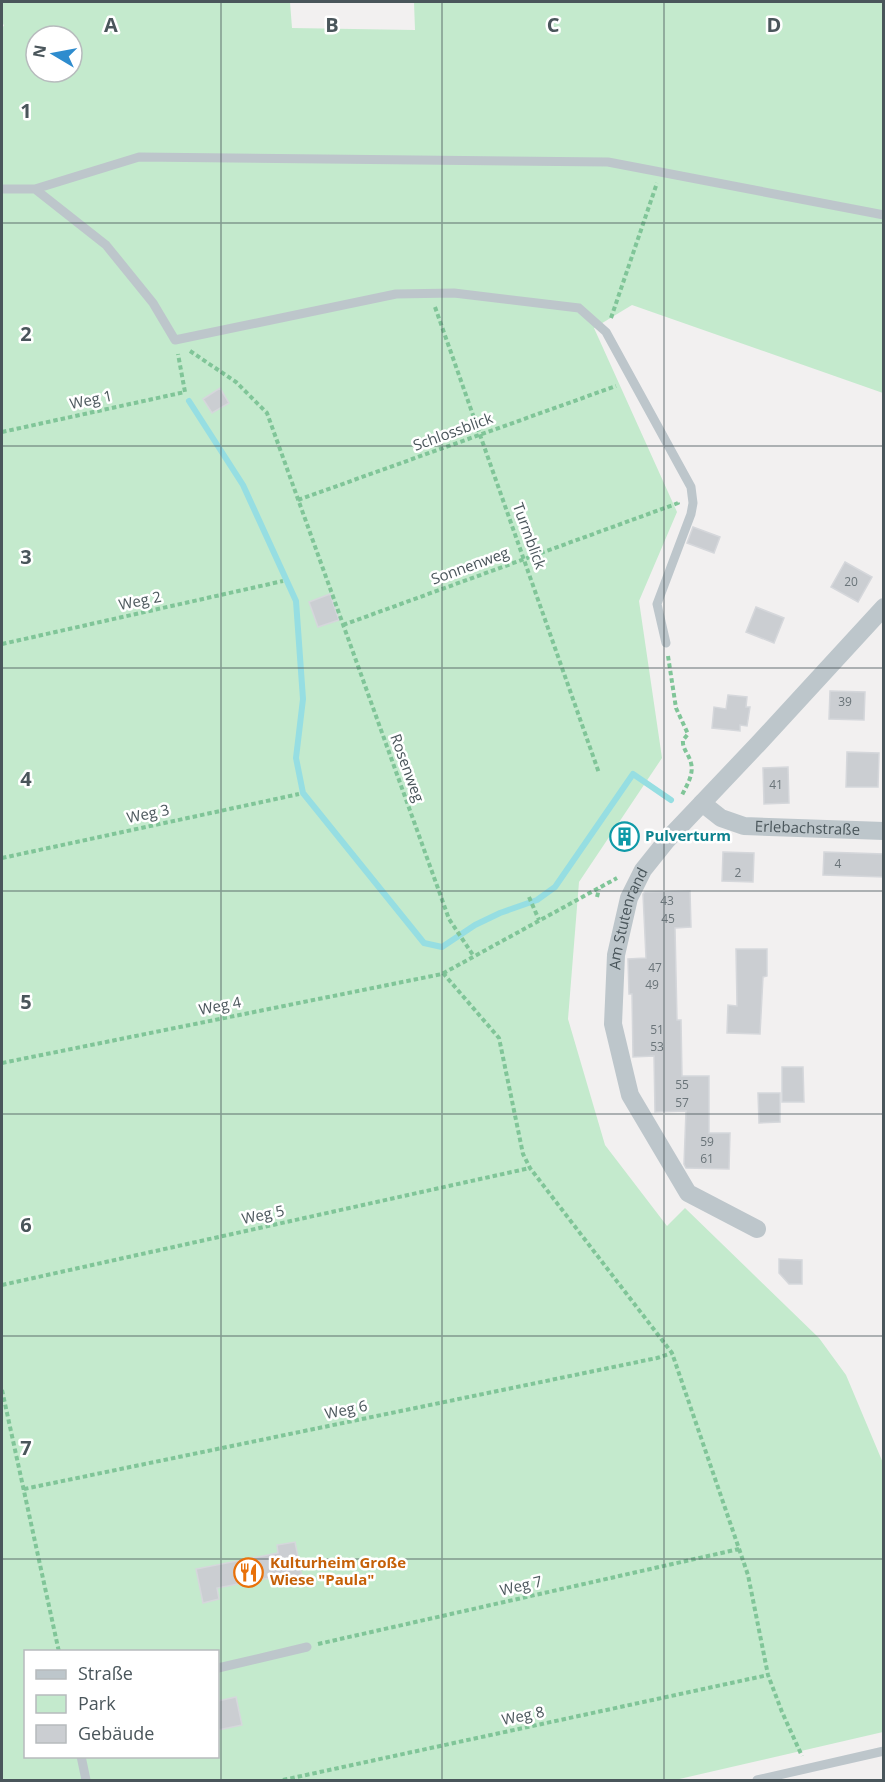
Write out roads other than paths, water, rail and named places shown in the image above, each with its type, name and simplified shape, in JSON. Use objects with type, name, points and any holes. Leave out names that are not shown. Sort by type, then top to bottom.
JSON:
[{"type":"street","name":"Am Stutenrand","points":[[757,1229],[688,1193],[630,1095],[613,1024],[616,955],[629,898],[644,870],[667,840],[884,607]]},
{"type":"street","name":"Erlebachstraße","points":[[702,803],[721,818],[744,826],[884,831]]},
{"type":"lane","points":[[2,189],[35,189],[139,157],[608,162],[884,215]]},
{"type":"lane","points":[[35,189],[106,245],[153,303],[175,340],[396,294],[450,293],[579,308],[606,332],[691,487],[693,503],[691,514],[657,604],[666,643]]},
{"type":"lane","points":[[219,1668],[308,1647]]},
{"type":"lane","points":[[757,1780],[884,1751]]},
{"type":"lane","points":[[81,1758],[86,1780]]},
{"type":"waterway","points":[[189,401],[243,485],[296,601],[303,699],[296,758],[303,793],[424,943],[442,947],[475,925],[537,900],[555,887],[633,774],[671,800]]},
{"type":"place","name":"Pulverturm","points":[[624,836]]},
{"type":"place","name":"Kulturheim Große Wiese \"Paula\"","points":[[249,1572]]}]
